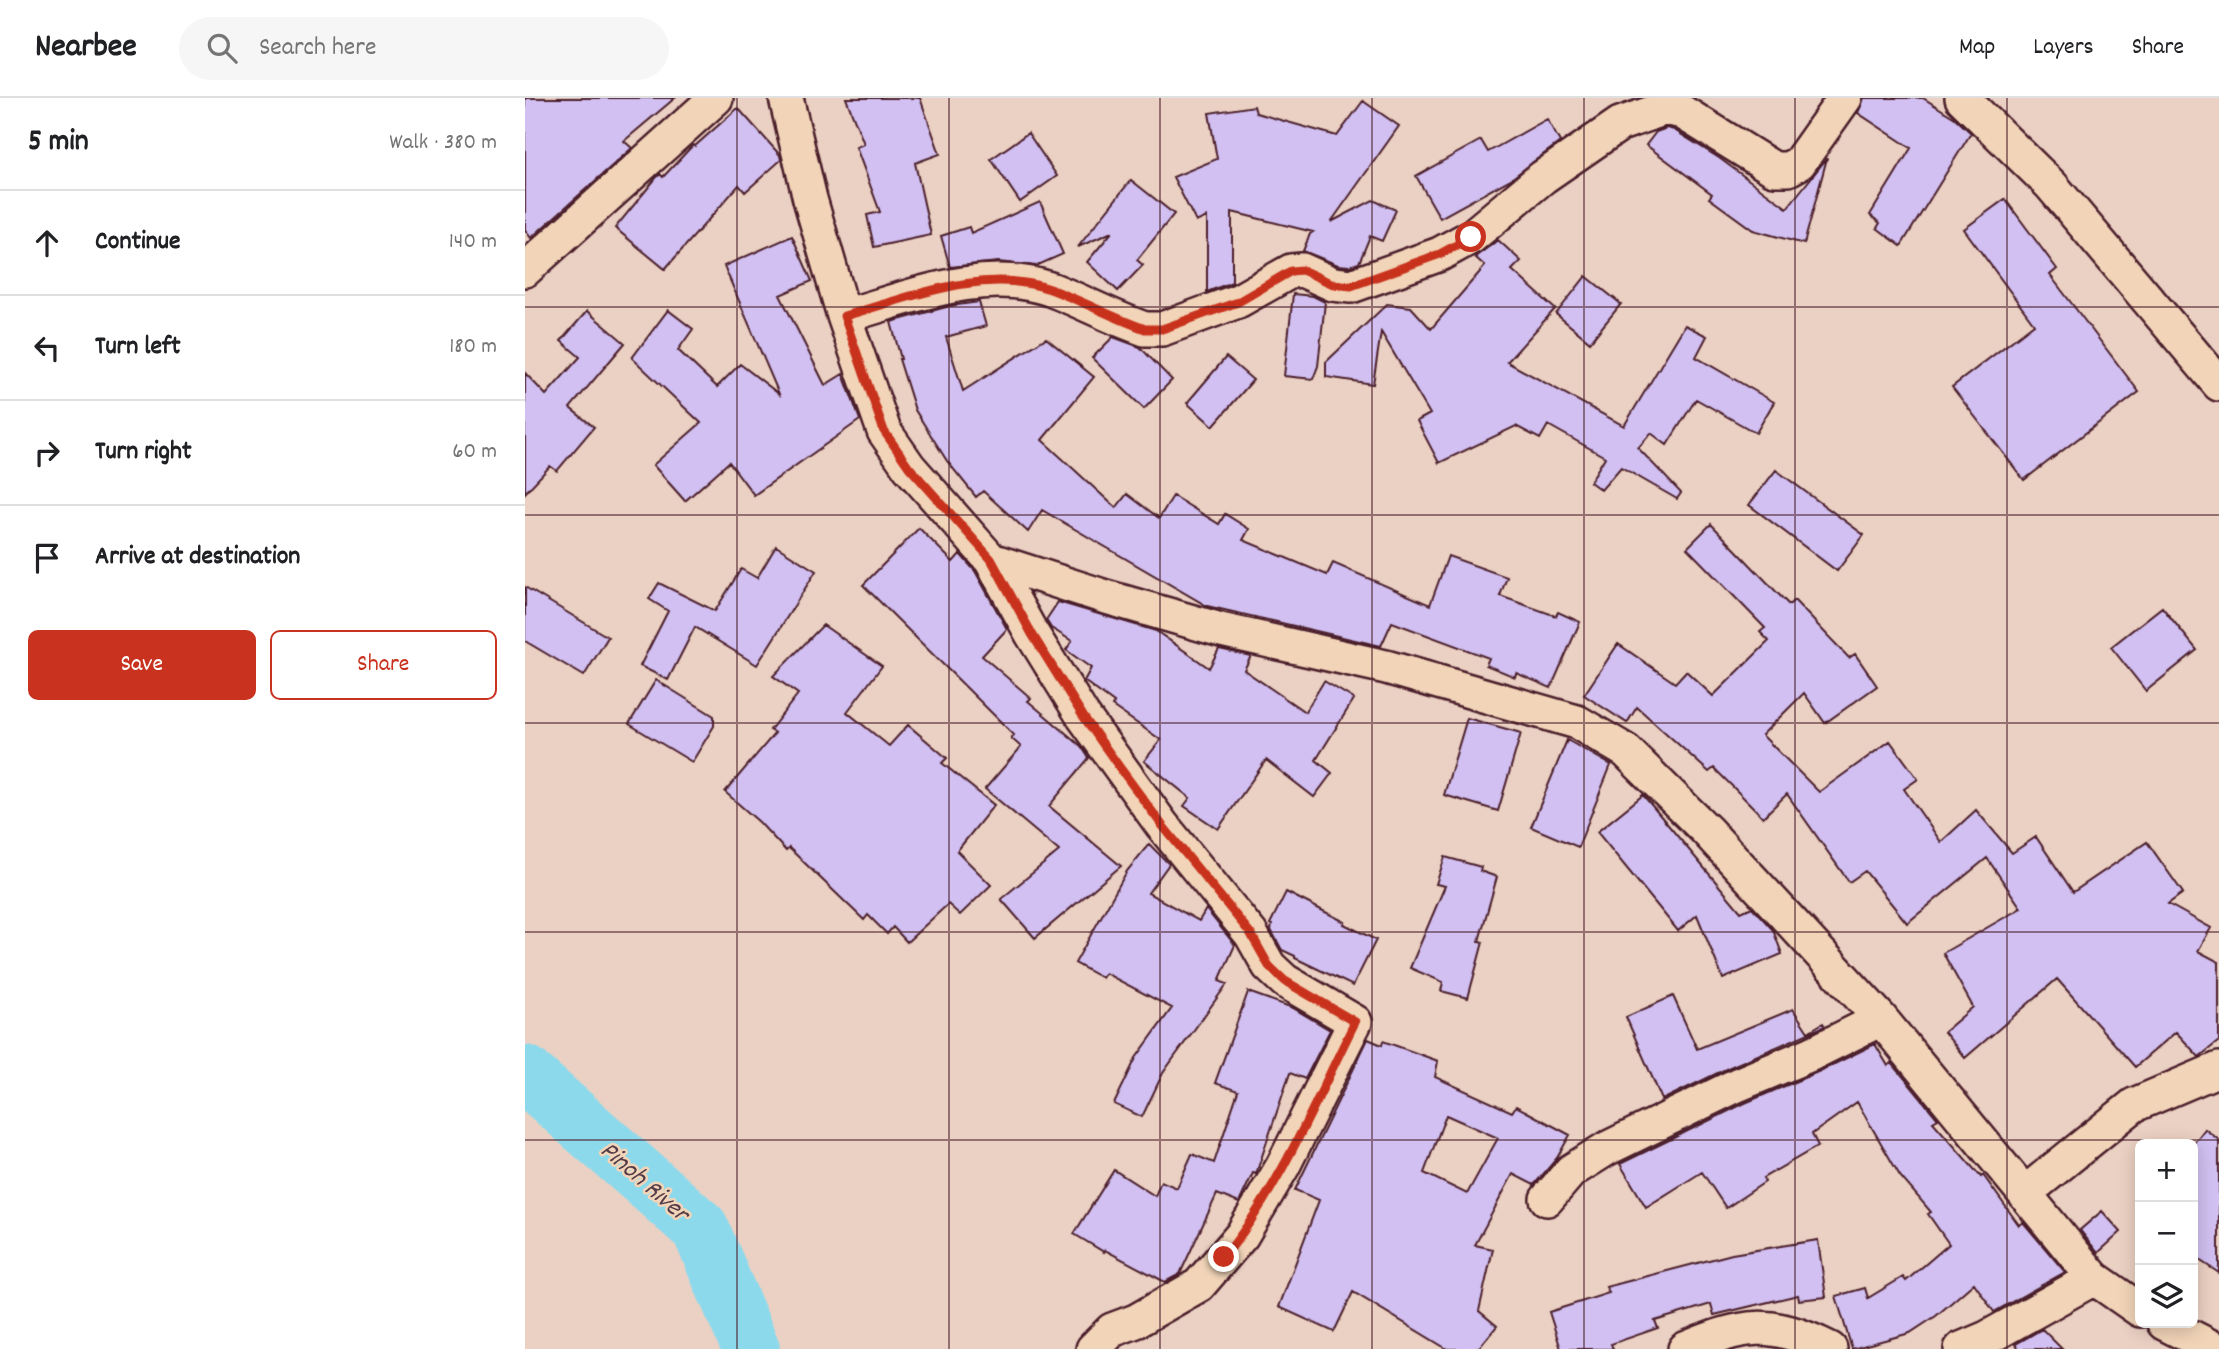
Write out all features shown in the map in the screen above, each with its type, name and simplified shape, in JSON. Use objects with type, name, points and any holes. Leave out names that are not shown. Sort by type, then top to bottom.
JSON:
[{"type":"street","points":[[525,270],[716,98]]},
{"type":"street","points":[[786,98],[810,199],[844,316],[884,431],[909,467],[991,559],[1032,634],[1083,716],[1162,825],[1251,934],[1269,966],[1285,981],[1355,1022],[1283,1166],[1242,1235],[1230,1250],[1199,1285],[1167,1305],[1112,1330],[1093,1349]]},
{"type":"street","points":[[844,316],[966,283],[1014,281],[1048,289],[1145,329],[1162,329],[1238,302],[1291,271],[1302,270],[1333,284],[1351,286],[1440,254],[1471,237],[1543,177],[1619,124],[1666,108],[1682,112],[1774,169],[1788,169],[1799,163],[1845,98]]},
{"type":"street","points":[[1962,98],[2051,185],[2219,384]]},
{"type":"street","points":[[991,559],[1106,597],[1221,630],[1386,667],[1577,722],[1626,751],[1707,831],[1881,1019],[2094,1278],[2135,1307]]},
{"type":"street","points":[[1546,1199],[1571,1171],[1606,1149],[1881,1019]]},
{"type":"street","points":[[2025,1193],[2134,1105],[2219,1069]]},
{"type":"street","points":[[1961,1349],[1987,1338],[2094,1278]]},
{"type":"street","points":[[1685,1349],[1722,1334],[1751,1327],[1772,1329],[1809,1339],[1830,1349]]},
{"type":"street","points":[[2174,1328],[2215,1349]]},
{"type":"building","points":[[525,98],[675,98],[624,141],[632,148],[531,238],[525,230]]},
{"type":"building","points":[[846,98],[920,98],[940,154],[915,163],[931,235],[874,247],[867,215],[880,212],[856,147],[864,144]]},
{"type":"building","points":[[1864,98],[1923,98],[1955,118],[1971,133],[1901,246],[1877,228],[1880,223],[1870,215],[1911,148],[1858,113]]},
{"type":"building","points":[[1363,101],[1399,126],[1331,222],[1373,200],[1396,210],[1382,241],[1370,236],[1359,263],[1338,265],[1303,251],[1313,232],[1232,212],[1232,282],[1207,292],[1207,217],[1196,222],[1173,177],[1217,159],[1209,113],[1254,106],[1256,113],[1337,136]]},
{"type":"building","points":[[738,108],[780,155],[781,160],[745,192],[739,185],[665,269],[615,228],[660,174],[663,177],[693,145]]},
{"type":"building","points":[[1547,119],[1560,142],[1511,179],[1440,218],[1416,176],[1481,140],[1488,152]]},
{"type":"building","points":[[1667,128],[1719,158],[1787,208],[1827,158],[1804,244],[1753,230],[1709,198],[1712,194],[1646,145],[1656,132]]},
{"type":"building","points":[[1028,133],[1057,176],[1020,202],[991,159]]},
{"type":"building","points":[[1131,180],[1174,214],[1137,260],[1143,265],[1118,291],[1087,262],[1112,232],[1078,247]]},
{"type":"building","points":[[2005,199],[2057,269],[2050,275],[2139,392],[2024,480],[1952,387],[2034,324],[1964,229]]},
{"type":"building","points":[[1040,202],[1063,254],[1036,266],[998,262],[950,267],[941,236],[969,227],[971,233]]},
{"type":"building","points":[[792,236],[812,281],[780,295],[825,385],[843,374],[860,420],[754,495],[729,462],[685,501],[653,465],[701,423],[632,358],[668,310],[693,329],[678,350],[717,387],[740,364],[779,394],[724,266]]},
{"type":"building","points":[[1498,240],[1521,261],[1512,270],[1555,309],[1507,362],[1624,426],[1685,325],[1707,336],[1696,357],[1774,402],[1756,433],[1696,399],[1667,445],[1651,433],[1638,448],[1681,493],[1677,499],[1621,467],[1601,490],[1590,482],[1605,457],[1548,425],[1540,439],[1516,426],[1439,463],[1417,421],[1430,414],[1381,332],[1373,384],[1326,377],[1326,362],[1387,304],[1411,307],[1431,329],[1485,266],[1475,257]]},
{"type":"building","points":[[1586,276],[1621,304],[1590,342],[1556,314]]},
{"type":"building","points":[[1293,294],[1313,296],[1325,302],[1318,366],[1313,379],[1284,376]]},
{"type":"building","points":[[979,302],[986,326],[946,337],[963,391],[1046,338],[1094,377],[1042,440],[1116,508],[1127,494],[1159,518],[1173,496],[1219,524],[1225,514],[1249,529],[1243,540],[1327,575],[1333,563],[1430,605],[1448,556],[1507,577],[1500,596],[1556,616],[1558,612],[1580,622],[1551,688],[1516,673],[1515,677],[1486,665],[1489,658],[1392,622],[1381,646],[1207,606],[1042,510],[1028,532],[983,491],[976,497],[947,461],[915,410],[891,322],[950,306]]},
{"type":"building","points":[[587,311],[625,343],[570,408],[594,427],[557,471],[550,466],[525,493],[525,373],[546,395],[580,357],[561,341]]},
{"type":"building","points":[[1113,337],[1140,347],[1172,380],[1144,409],[1092,358]]},
{"type":"building","points":[[1226,357],[1253,380],[1213,426],[1187,403]]},
{"type":"building","points":[[1776,470],[1864,535],[1837,571],[1749,505]]},
{"type":"building","points":[[1711,524],[1789,605],[1794,600],[1849,658],[1855,654],[1877,686],[1825,723],[1804,693],[1762,735],[1819,792],[1890,741],[1918,779],[1904,789],[1941,842],[1976,810],[2012,853],[2036,837],[2073,892],[2147,842],[2183,893],[2168,904],[2211,928],[2198,951],[2219,962],[2219,1041],[2199,1057],[2176,1032],[2135,1067],[2057,979],[1965,1058],[1944,1032],[1973,1007],[1943,953],[2021,908],[1987,858],[1907,923],[1865,871],[1849,882],[1787,794],[1763,817],[1714,768],[1709,772],[1637,707],[1627,723],[1584,695],[1618,644],[1675,683],[1686,671],[1713,696],[1769,641],[1760,632],[1765,628],[1687,548]]},
{"type":"building","points":[[919,528],[953,562],[960,554],[975,571],[1007,629],[982,656],[1031,698],[1028,701],[1081,746],[1089,758],[1049,806],[1121,866],[1035,938],[1001,899],[1059,851],[985,789],[1021,747],[1011,738],[1014,735],[863,585]]},
{"type":"building","points":[[776,546],[816,571],[757,665],[695,627],[668,680],[640,666],[668,611],[649,599],[659,583],[715,611],[741,569],[757,578]]},
{"type":"building","points":[[525,587],[608,637],[584,676],[525,641]]},
{"type":"building","points":[[1058,602],[1156,631],[1209,668],[1219,649],[1251,656],[1244,670],[1305,712],[1324,681],[1354,699],[1316,760],[1332,773],[1314,797],[1266,760],[1218,829],[1184,806],[1190,798],[1144,761],[1161,740],[1112,706],[1114,703],[1084,681],[1091,668],[1066,650],[1072,641],[1051,628],[1046,620]]},
{"type":"building","points":[[2162,607],[2197,650],[2146,691],[2111,647]]},
{"type":"building","points":[[823,625],[882,666],[847,712],[889,746],[908,725],[947,758],[942,763],[994,805],[957,851],[991,885],[960,915],[948,904],[907,942],[893,927],[887,934],[868,915],[864,920],[789,848],[786,851],[725,792],[775,733],[770,730],[798,694],[773,676]]},
{"type":"building","points":[[656,680],[714,716],[714,726],[692,762],[629,724]]},
{"type":"building","points":[[1467,718],[1521,733],[1498,811],[1444,795]]},
{"type":"building","points":[[1567,740],[1611,765],[1578,847],[1531,827]]},
{"type":"building","points":[[1643,795],[1741,912],[1752,907],[1773,930],[1782,954],[1723,979],[1697,915],[1678,931],[1597,832]]},
{"type":"building","points":[[1149,844],[1169,864],[1148,893],[1199,921],[1206,909],[1235,945],[1219,981],[1227,984],[1163,1073],[1142,1117],[1114,1104],[1136,1058],[1172,1008],[1105,973],[1102,978],[1075,963],[1127,871]]},
{"type":"building","points":[[1445,857],[1481,867],[1480,871],[1497,877],[1479,941],[1483,942],[1468,998],[1441,991],[1443,982],[1410,968],[1445,886],[1436,884]]},
{"type":"building","points":[[1286,892],[1376,940],[1353,986],[1282,950],[1270,924]]},
{"type":"building","points":[[1248,992],[1293,1008],[1330,1030],[1305,1079],[1290,1073],[1256,1174],[1253,1173],[1239,1203],[1217,1194],[1180,1274],[1165,1282],[1074,1234],[1114,1170],[1155,1196],[1161,1181],[1177,1188],[1192,1154],[1214,1163],[1238,1091],[1215,1083]]},
{"type":"building","points":[[1673,996],[1697,1049],[1793,1009],[1808,1032],[1823,1023],[1825,1026],[1662,1100],[1626,1017]]},
{"type":"building","points":[[1368,1039],[1382,1045],[1383,1041],[1438,1061],[1435,1077],[1512,1112],[1516,1106],[1570,1135],[1557,1158],[1534,1185],[1513,1174],[1475,1245],[1493,1249],[1479,1311],[1497,1326],[1478,1349],[1447,1349],[1353,1292],[1334,1332],[1279,1307],[1319,1200],[1295,1190]],"holes":[[[1446,1115],[1498,1138],[1467,1194],[1424,1173]]]},
{"type":"building","points":[[1875,1044],[1888,1066],[1892,1063],[1938,1119],[1933,1122],[1981,1177],[1983,1175],[2019,1225],[2023,1222],[2065,1272],[1994,1312],[1974,1283],[1936,1316],[1910,1333],[1852,1349],[1836,1296],[1865,1288],[1868,1298],[1903,1277],[1906,1281],[1949,1244],[1928,1214],[1931,1212],[1900,1176],[1857,1102],[1812,1134],[1818,1146],[1763,1178],[1765,1182],[1726,1208],[1702,1172],[1646,1207],[1620,1164]]},
{"type":"building","points":[[2205,1129],[2219,1140],[2219,1273],[2198,1259],[2197,1139]]},
{"type":"building","points":[[2102,1211],[2121,1232],[2098,1253],[2080,1230]]},
{"type":"building","points":[[1818,1240],[1826,1297],[1799,1300],[1798,1295],[1714,1315],[1711,1304],[1655,1321],[1658,1328],[1611,1344],[1613,1349],[1561,1349],[1549,1312],[1609,1293],[1606,1287],[1732,1254]]},
{"type":"building","points":[[2042,1329],[2062,1349],[2019,1349],[2016,1344]]},
{"type":"waterway","name":"Pinoh River","points":[[525,1074],[700,1228],[751,1349]]},
{"type":"route","points":[[1224,1257],[1242,1235],[1283,1166],[1355,1022],[1285,981],[1269,966],[1260,947],[1221,894],[1162,825],[1120,768],[1083,716],[1032,634],[991,559],[909,467],[884,431],[844,316],[966,283],[992,280],[1014,281],[1048,289],[1130,324],[1145,329],[1162,329],[1238,302],[1291,271],[1302,270],[1333,284],[1351,286],[1440,254],[1471,237]]}]
